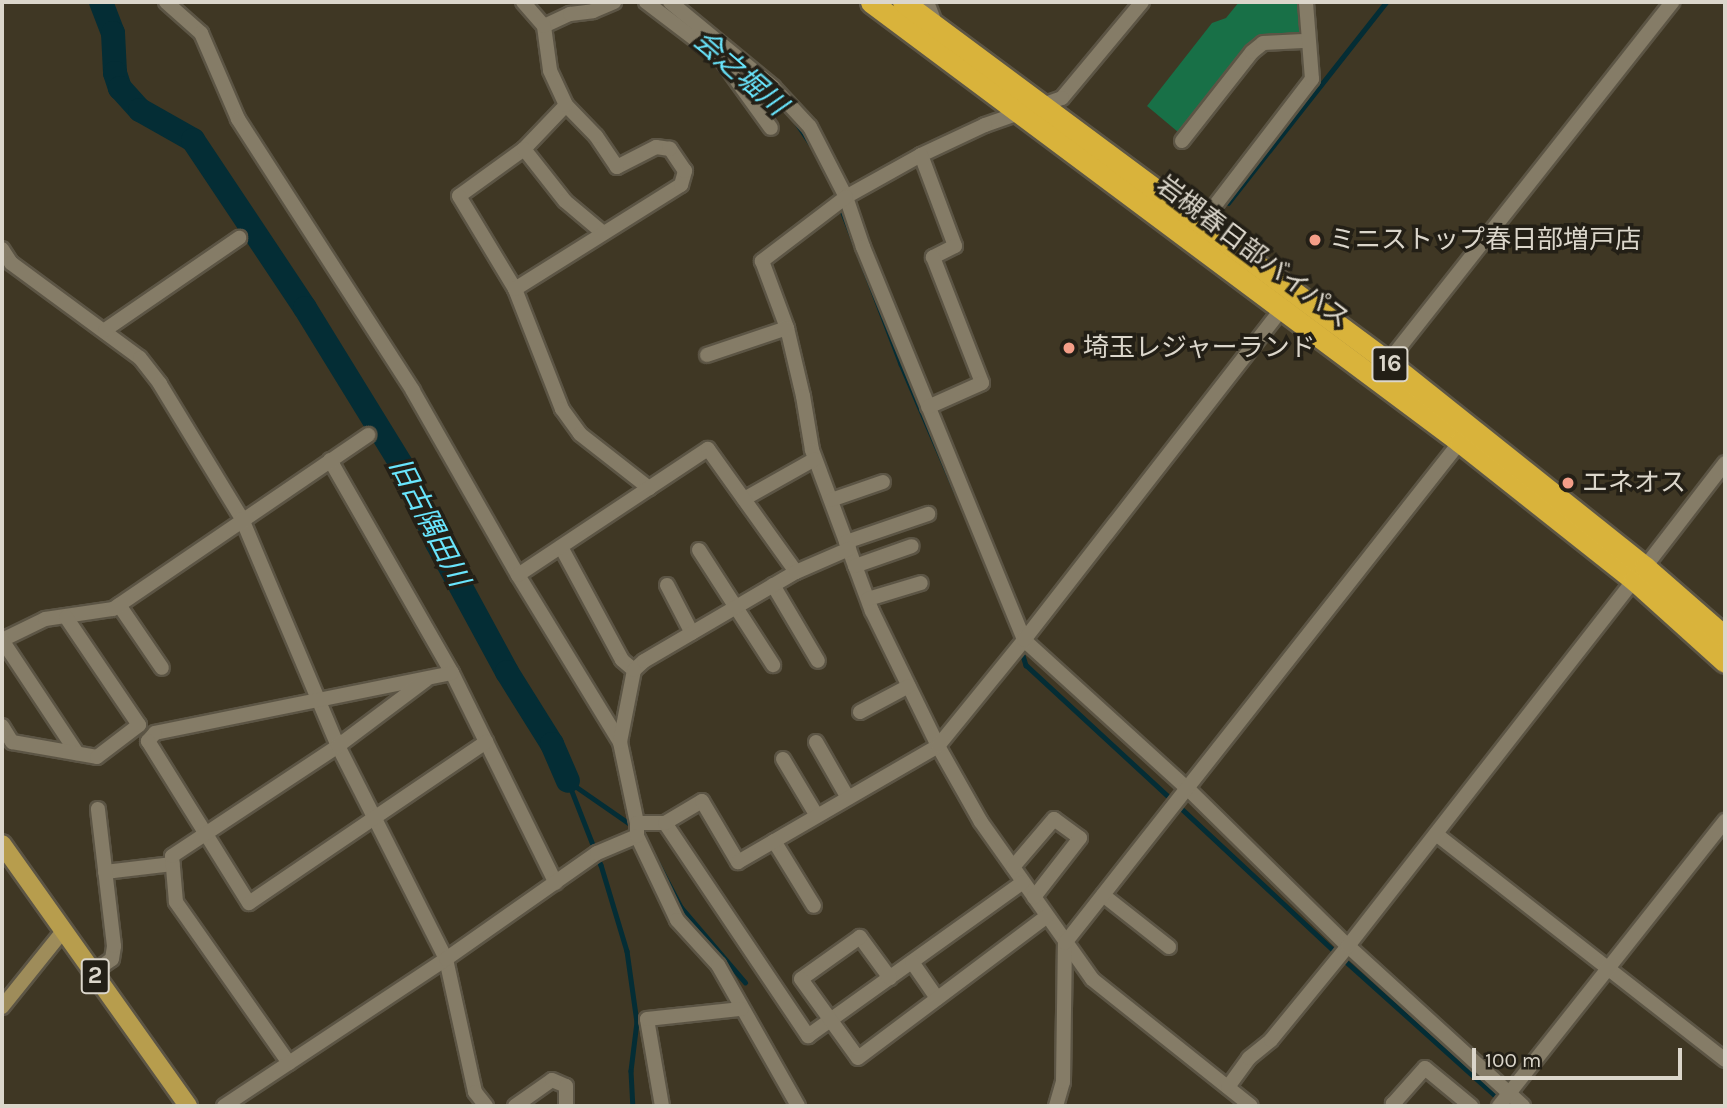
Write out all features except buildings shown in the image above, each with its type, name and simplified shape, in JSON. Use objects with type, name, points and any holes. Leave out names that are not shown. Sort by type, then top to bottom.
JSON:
[{"type":"highway","name":"岩槻春日部バイパス","points":[[870,2],[1725,637]]},
{"type":"highway","name":"岩槻春日部バイパス","points":[[903,2],[1388,362],[1639,573],[1725,662]]},
{"type":"main road","name":"2","points":[[2,844],[188,1106]]},
{"type":"street","points":[[166,2],[201,33],[238,119],[413,391],[518,575],[620,741],[637,830],[677,920],[718,965],[798,1106]]},
{"type":"street","points":[[516,289],[602,232],[681,185],[685,171],[670,149],[656,147],[617,167],[596,136],[566,105],[550,70],[544,26],[523,2]]},
{"type":"street","points":[[544,26],[570,14],[593,11],[614,2]]},
{"type":"street","points":[[646,2],[721,59],[771,128]]},
{"type":"street","points":[[670,2],[740,57],[773,87],[810,128],[846,197],[928,407],[1024,640],[1188,789],[1348,946],[1523,1106]]},
{"type":"street","points":[[927,2],[936,26]]},
{"type":"street","points":[[1142,2],[1062,98],[1020,112],[921,155],[846,197],[762,261],[787,328],[815,459],[867,599],[939,746],[981,822],[1092,979],[1251,1106]]},
{"type":"street","points":[[1200,225],[1230,178],[1312,79],[1306,2]]},
{"type":"street","points":[[1388,362],[1672,2]]},
{"type":"street","points":[[1182,141],[1252,52],[1263,43],[1303,41]]},
{"type":"street","points":[[727,68],[740,57]]},
{"type":"street","points":[[566,105],[524,149],[459,196],[516,289],[562,409],[580,433],[649,488]]},
{"type":"street","points":[[524,149],[565,201],[602,232]]},
{"type":"street","points":[[921,155],[955,246],[933,257],[982,383],[928,407]]},
{"type":"street","points":[[105,330],[239,238]]},
{"type":"street","points":[[2,249],[16,267],[140,358],[160,384],[242,519],[338,746],[446,959],[475,1093],[486,1106]]},
{"type":"street","points":[[2,272],[16,267]]},
{"type":"street","points":[[224,1106],[446,959],[597,853],[637,830],[665,823],[702,802],[738,862],[939,746],[1282,308]]},
{"type":"street","points":[[707,355],[787,328]]},
{"type":"street","points":[[77,753],[2,640],[45,619],[113,609],[368,435]]},
{"type":"street","points":[[1056,1106],[1063,1082],[1065,943],[1460,442]]},
{"type":"street","points":[[518,575],[708,449],[796,572]]},
{"type":"street","points":[[744,499],[815,459]]},
{"type":"street","points":[[330,460],[453,673],[556,883]]},
{"type":"street","points":[[1228,1087],[1249,1058],[1271,1040],[1348,946],[1725,463]]},
{"type":"street","points":[[831,500],[883,482]]},
{"type":"street","points":[[620,741],[634,670],[796,572],[848,546],[928,514]]},
{"type":"street","points":[[855,566],[912,546]]},
{"type":"street","points":[[561,547],[622,660],[634,670]]},
{"type":"street","points":[[699,550],[773,664]]},
{"type":"street","points":[[867,599],[921,583]]},
{"type":"street","points":[[667,585],[692,633]]},
{"type":"street","points":[[773,585],[818,661]]},
{"type":"street","points":[[119,605],[162,668]]},
{"type":"street","points":[[2,726],[12,742],[97,757],[139,725],[66,617]]},
{"type":"street","points":[[453,673],[155,733],[148,741],[249,903],[372,817],[486,743]]},
{"type":"street","points":[[289,1063],[176,902],[172,856],[206,836],[338,746],[430,677]]},
{"type":"street","points":[[860,712],[909,686]]},
{"type":"street","points":[[816,742],[848,798]]},
{"type":"street","points":[[783,758],[817,816]]},
{"type":"street","points":[[92,973],[112,959],[114,946],[98,809]]},
{"type":"street","points":[[1013,867],[1054,819],[1080,838],[1034,897]]},
{"type":"street","points":[[1499,1106],[1725,821]]},
{"type":"street","points":[[665,823],[808,1036],[1023,882]]},
{"type":"street","points":[[1436,834],[1725,1060]]},
{"type":"street","points":[[774,841],[814,906]]},
{"type":"street","points":[[105,872],[173,864]]},
{"type":"street","points":[[1103,895],[1170,947]]},
{"type":"street","points":[[890,978],[860,937],[802,979],[858,1058],[1047,916]]},
{"type":"street","points":[[2,1007],[63,932]]},
{"type":"street","points":[[912,962],[937,998]]},
{"type":"street","points":[[662,1106],[647,1019],[741,1009]]},
{"type":"street","points":[[1396,1106],[1393,1104],[1425,1068],[1471,1106]]},
{"type":"street","points":[[514,1106],[552,1080],[566,1086],[566,1106]]},
{"type":"green space","points":[[1239,2],[1299,2],[1299,36],[1262,40],[1186,132],[1178,132],[1147,106],[1212,23],[1226,18]]},
{"type":"waterway","name":"旧古隅田川","points":[[101,2],[113,33],[115,73],[120,88],[140,110],[193,140],[305,308],[407,474],[437,543],[507,672],[552,744],[568,781]]},
{"type":"waterway","points":[[1228,203],[1386,2]]},
{"type":"waterway","name":"会之堀川","points":[[796,122],[811,144]]},
{"type":"waterway","points":[[840,205],[901,364],[956,492]]},
{"type":"waterway","points":[[1021,649],[1026,665],[1171,799]]},
{"type":"waterway","name":"旧古隅田川","points":[[568,781],[601,865],[627,951],[637,1022],[631,1071],[633,1106]]},
{"type":"waterway","points":[[568,781],[633,826]]},
{"type":"waterway","points":[[1182,809],[1332,949]]},
{"type":"waterway","points":[[641,831],[681,907],[745,982]]},
{"type":"waterway","points":[[1342,958],[1498,1098]]},
{"type":"place","name":"ミニストップ春日部増戸店","points":[[1315,240]]},
{"type":"place","name":"埼玉レジャーランド","points":[[1069,348]]},
{"type":"place","name":"エネオス","points":[[1568,483]]}]
